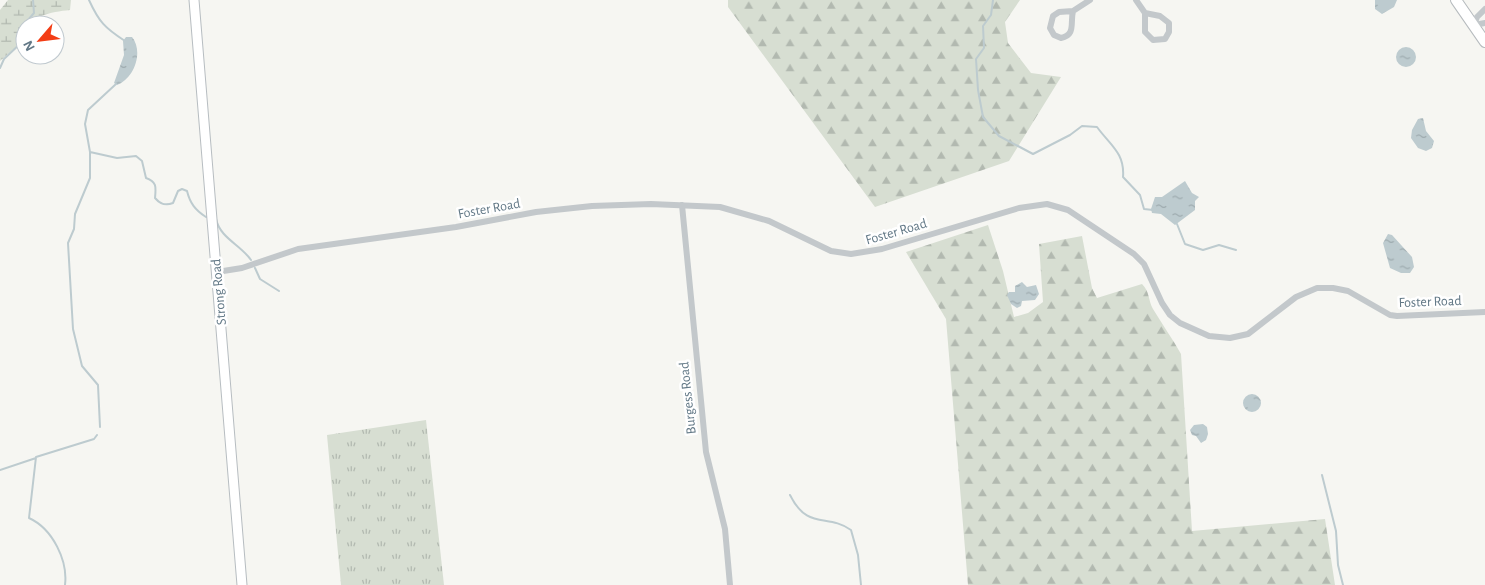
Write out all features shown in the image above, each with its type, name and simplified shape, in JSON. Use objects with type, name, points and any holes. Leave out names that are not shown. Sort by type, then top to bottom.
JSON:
[{"type":"main road","points":[[1456,0],[1485,42]]},
{"type":"street","name":"Strong Road","points":[[194,0],[242,585]]},
{"type":"street","points":[[1073,12],[1070,34],[1061,38],[1054,35],[1050,28],[1053,16],[1059,12],[1073,12],[1090,0]]},
{"type":"street","points":[[1136,0],[1145,13],[1144,27],[1148,37],[1153,40],[1164,39],[1170,32],[1169,23],[1160,16],[1145,13]]},
{"type":"street","points":[[1485,9],[1477,17],[1474,25],[1485,24]]},
{"type":"street","name":"Foster Road","points":[[217,272],[242,268],[298,249],[456,226],[536,212],[592,206],[710,206],[740,212],[788,228],[831,251],[851,254],[882,250],[1019,208],[1047,204],[1060,206],[1139,259],[1148,272],[1162,303],[1175,319],[1198,332],[1216,338],[1230,338],[1248,334],[1296,297],[1317,288],[1333,288],[1348,291],[1390,315],[1485,312]]},
{"type":"street","name":"Burgess Road","points":[[682,205],[706,452],[725,529],[730,585]]},
{"type":"green space","points":[[8,0],[71,0],[70,10],[44,15],[15,15],[15,48],[0,61],[0,10]]},
{"type":"green space","points":[[728,0],[1020,0],[1005,22],[1008,43],[1031,73],[1061,77],[1009,161],[875,207],[728,7]]},
{"type":"green space","points":[[988,225],[1003,271],[1014,317],[1028,313],[1043,302],[1039,244],[1082,236],[1092,288],[1097,298],[1142,284],[1151,306],[1181,354],[1192,531],[1325,519],[1335,585],[968,585],[946,319],[906,252]]},
{"type":"green space","points":[[426,420],[444,585],[341,585],[327,435]]},
{"type":"water","points":[[1375,0],[1397,0],[1394,7],[1382,14],[1375,9]]},
{"type":"water","points":[[126,37],[132,37],[137,50],[137,57],[128,77],[117,85],[114,83],[124,55],[123,41]]},
{"type":"water","points":[[1406,47],[1413,50],[1416,57],[1413,64],[1406,67],[1399,64],[1396,57],[1399,50]]},
{"type":"water","points":[[1423,118],[1426,131],[1434,141],[1432,148],[1426,151],[1418,148],[1411,138],[1412,130],[1418,119]]},
{"type":"water","points":[[1185,181],[1192,193],[1199,197],[1195,201],[1195,210],[1175,225],[1161,214],[1152,213],[1151,209],[1155,197],[1162,197]]},
{"type":"water","points":[[1388,234],[1392,235],[1412,257],[1414,267],[1410,273],[1401,273],[1390,268],[1383,243]]},
{"type":"water","points":[[1022,282],[1027,287],[1036,285],[1039,294],[1035,300],[1022,301],[1021,306],[1017,308],[1011,304],[1007,295],[1009,292],[1015,292],[1015,286]]},
{"type":"water","points":[[1252,394],[1258,397],[1261,403],[1258,409],[1252,412],[1246,409],[1243,403],[1246,397]]},
{"type":"water","points":[[1203,424],[1207,427],[1208,434],[1206,440],[1201,443],[1196,436],[1192,435],[1190,430],[1194,425]]},
{"type":"waterway","points":[[0,68],[4,59],[22,42],[22,27],[34,13],[33,0]]},
{"type":"waterway","points":[[89,0],[103,24],[125,41]]},
{"type":"waterway","points":[[993,0],[991,15],[983,26],[984,48],[976,59],[978,90],[983,117],[999,136],[1033,154],[1070,135],[1082,126],[1097,127],[1119,155],[1122,162],[1123,177],[1140,195],[1144,209],[1153,210]]},
{"type":"waterway","points":[[100,427],[98,385],[82,366],[73,329],[68,243],[74,229],[75,214],[90,178],[90,152],[85,124],[88,110],[116,84]]},
{"type":"waterway","points":[[90,152],[117,158],[136,156],[142,161],[146,178],[154,183],[155,198],[159,202],[163,204],[173,203],[178,191],[182,189],[187,191],[193,206],[206,217]]},
{"type":"waterway","points":[[216,219],[218,226],[226,236],[251,260]]},
{"type":"waterway","points":[[1177,224],[1185,244],[1203,250],[1219,245],[1236,250]]},
{"type":"waterway","points":[[255,268],[260,279],[279,291]]},
{"type":"waterway","points":[[65,585],[64,566],[57,547],[45,530],[29,518],[36,457],[94,439],[97,435]]},
{"type":"waterway","points":[[0,470],[36,458]]},
{"type":"waterway","points":[[1322,475],[1336,531],[1338,565],[1343,585]]},
{"type":"waterway","points":[[790,495],[804,513],[818,520],[834,522],[851,530],[858,555],[861,585]]}]
